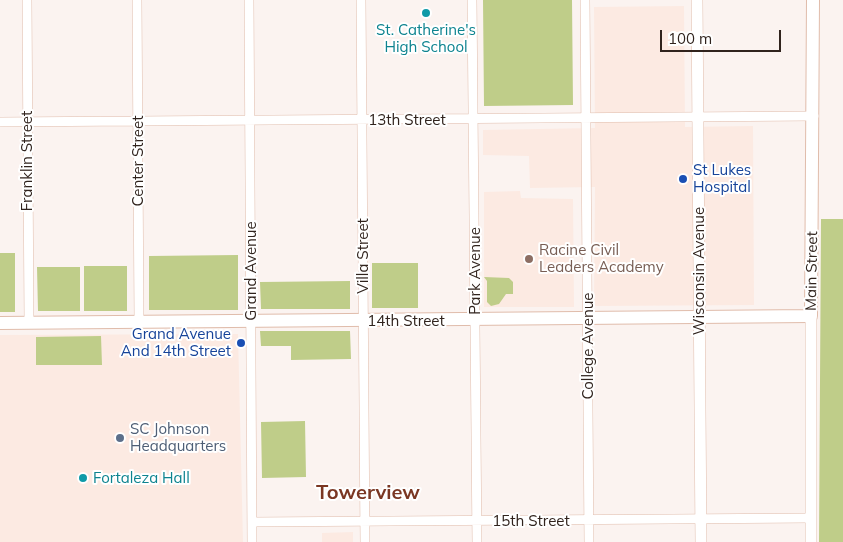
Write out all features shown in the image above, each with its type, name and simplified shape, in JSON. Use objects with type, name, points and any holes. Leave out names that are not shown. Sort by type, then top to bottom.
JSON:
[{"type":"main road","name":"Main Street","points":[[811,316],[814,116],[813,0]]},
{"type":"main road","name":"14th Street","points":[[0,323],[811,316]]},
{"type":"street","name":"Franklin Street","points":[[27,0],[29,323]]},
{"type":"street","name":"Center Street","points":[[137,0],[139,322]]},
{"type":"street","name":"Grand Avenue","points":[[249,0],[252,542]]},
{"type":"street","name":"Villa Street","points":[[361,0],[365,542]]},
{"type":"street","name":"Park Avenue","points":[[472,0],[477,542]]},
{"type":"street","name":"College Avenue","points":[[585,0],[589,542]]},
{"type":"street","name":"Wisconsin Avenue","points":[[697,0],[701,542]]},
{"type":"street","name":"13th Street","points":[[0,122],[575,120],[585,117],[814,116]]},
{"type":"street","name":"Main Street","points":[[811,316],[811,542]]},
{"type":"street","name":"15th Street","points":[[252,522],[811,518]]},
{"type":"shaded area","points":[[684,6],[685,127],[753,126],[754,305],[594,306],[595,187],[530,188],[529,156],[483,155],[483,130],[595,128],[594,7]]},
{"type":"shaded area","name":"Racine Civil Leaders Academy","points":[[520,191],[521,198],[573,199],[574,307],[484,307],[484,192]]},
{"type":"shaded area","name":"SC Johnson Headquarters","points":[[238,334],[243,542],[0,542],[0,335]]},
{"type":"shaded area","points":[[353,532],[353,542],[322,542],[322,533]]},
{"type":"green space","points":[[483,0],[572,0],[573,105],[484,106]]},
{"type":"green space","points":[[821,219],[843,219],[843,542],[819,542]]},
{"type":"green space","points":[[0,253],[15,253],[15,312],[0,312]]},
{"type":"green space","points":[[238,255],[238,310],[149,310],[149,256]]},
{"type":"green space","points":[[372,263],[418,263],[418,308],[372,308]]},
{"type":"green space","points":[[84,266],[127,266],[127,311],[84,311]]},
{"type":"green space","points":[[37,267],[80,267],[80,311],[38,311]]},
{"type":"green space","points":[[484,277],[509,278],[513,282],[513,294],[506,294],[499,304],[491,306],[487,302],[487,281]]},
{"type":"green space","points":[[350,281],[350,309],[261,309],[260,282]]},
{"type":"green space","points":[[260,331],[350,331],[351,359],[291,360],[291,346],[261,346]]},
{"type":"green space","points":[[101,336],[102,365],[36,365],[36,337]]},
{"type":"green space","points":[[305,421],[306,477],[262,478],[261,422]]},
{"type":"place","name":"St. Catherine's High School","points":[[426,13]]},
{"type":"place","name":"St Lukes Hospital","points":[[683,179]]},
{"type":"place","name":"Racine Civil Leaders Academy","points":[[529,259]]},
{"type":"place","name":"Grand Avenue And 14th Street","points":[[241,343]]},
{"type":"place","name":"SC Johnson Headquarters","points":[[120,438]]},
{"type":"place","name":"Fortaleza Hall","points":[[83,478]]},
{"type":"district","name":"Towerview","points":[[368,493]]}]
